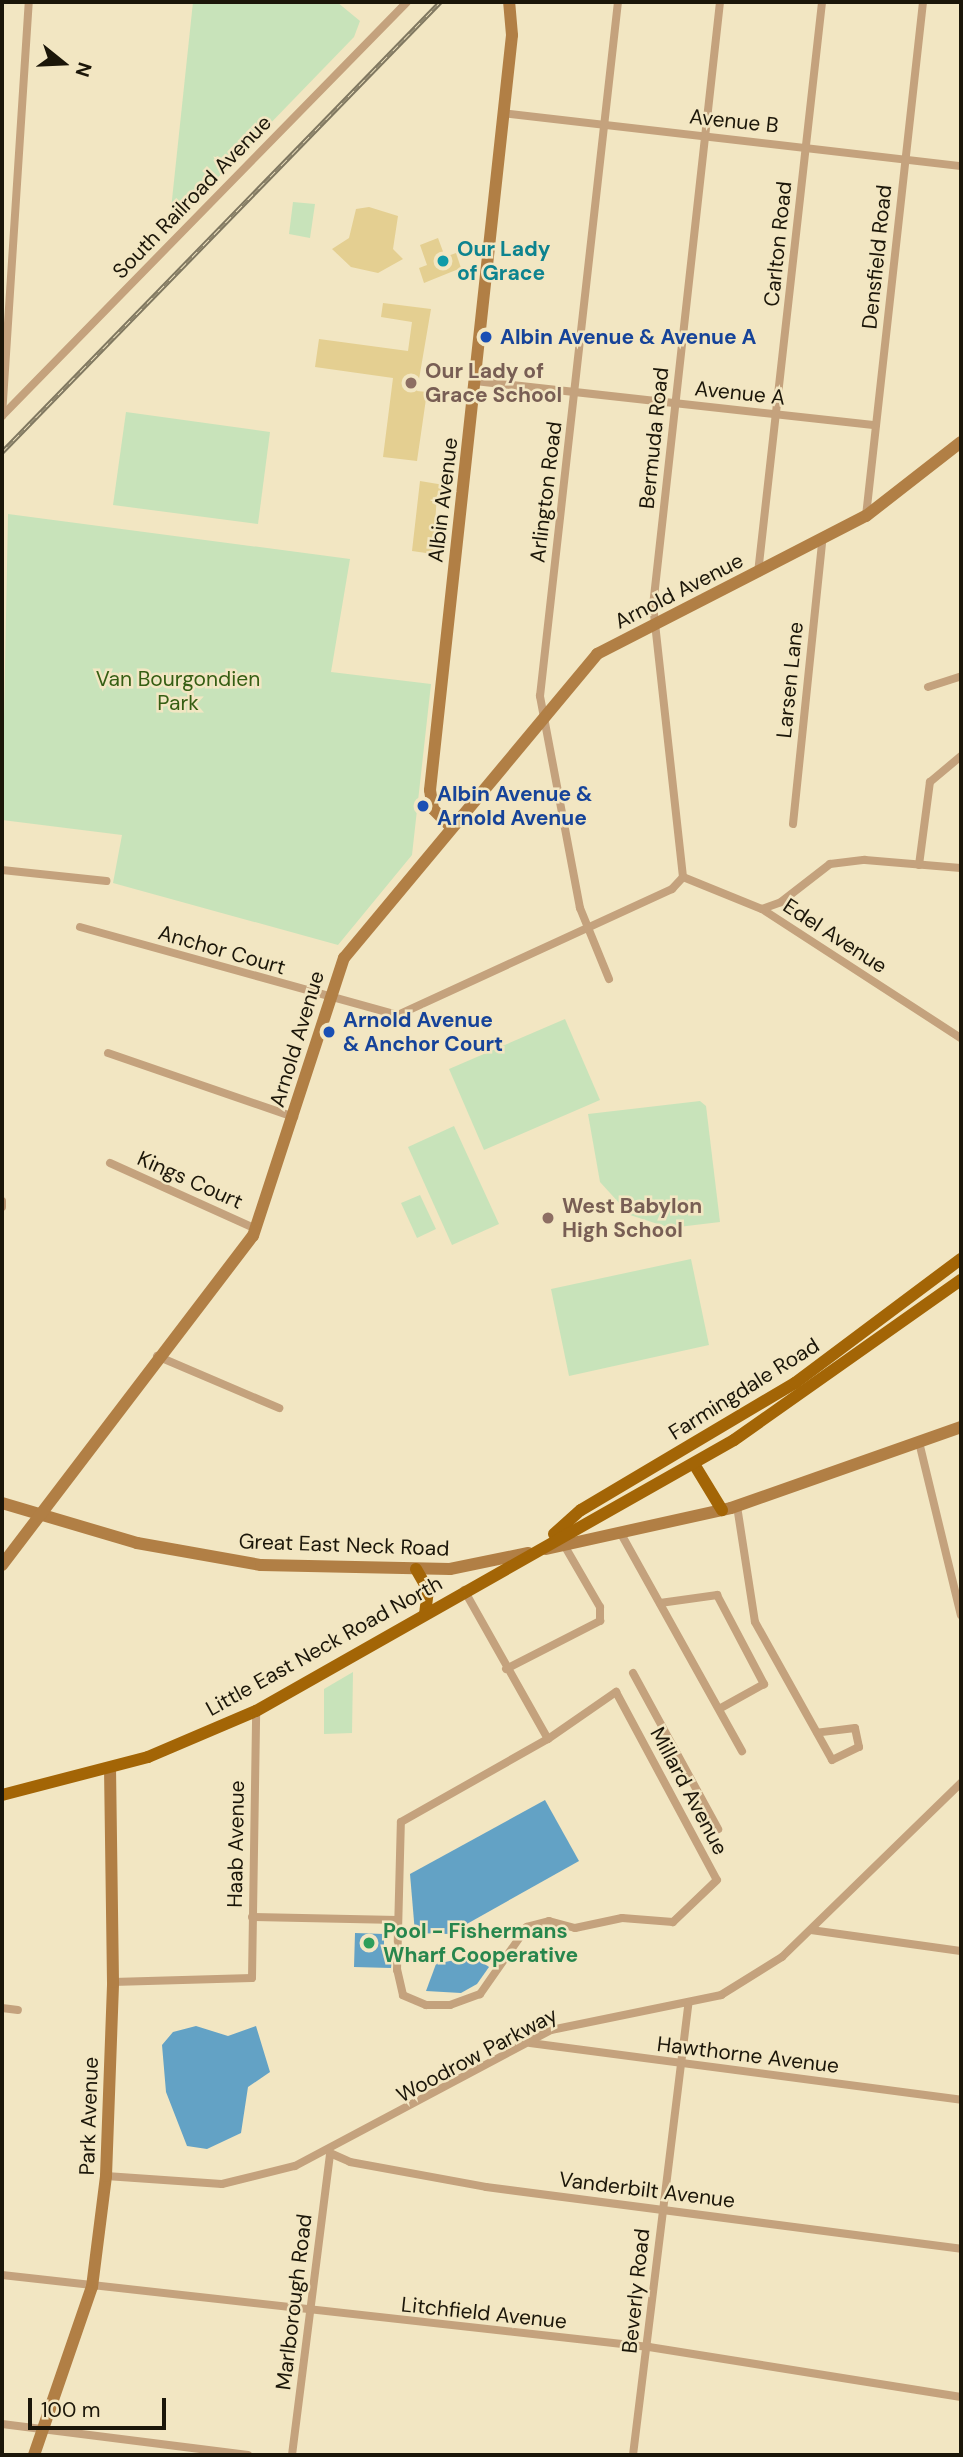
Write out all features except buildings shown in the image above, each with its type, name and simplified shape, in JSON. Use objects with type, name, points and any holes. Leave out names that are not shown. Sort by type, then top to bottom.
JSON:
[{"type":"main road","name":"Farmingdale Road","points":[[543,1544],[581,1510],[795,1383],[961,1259]]},
{"type":"main road","name":"Farmingdale Road","points":[[523,1555],[694,1464],[827,1380],[961,1280]]},
{"type":"main road","points":[[694,1464],[722,1510]]},
{"type":"main road","name":"Little East Neck Road North","points":[[2,1795],[110,1768],[256,1711],[523,1555]]},
{"type":"main road","points":[[416,1569],[428,1590],[425,1613]]},
{"type":"street","points":[[2,416],[29,2]]},
{"type":"street","name":"South Railroad Avenue","points":[[2,416],[407,2]]},
{"type":"street","name":"Albin Avenue","points":[[451,827],[433,809],[430,790],[502,113],[509,2]]},
{"type":"street","name":"Arlington Road","points":[[609,979],[587,930],[540,696],[618,2]]},
{"type":"street","name":"Bermuda Road","points":[[683,877],[654,625],[720,2]]},
{"type":"street","name":"Carlton Road","points":[[758,573],[822,2]]},
{"type":"street","name":"Densfield Road","points":[[866,516],[923,2]]},
{"type":"street","name":"Avenue B","points":[[502,113],[961,166]]},
{"type":"street","name":"Avenue A","points":[[475,381],[876,425]]},
{"type":"street","name":"Arnold Avenue","points":[[2,1565],[35,1514],[256,1229],[294,1117],[328,1000],[352,946],[543,717],[597,654],[822,541],[866,516],[961,442]]},
{"type":"street","name":"Larsen Lane","points":[[793,824],[822,541]]},
{"type":"street","points":[[928,687],[961,676]]},
{"type":"street","points":[[919,865],[930,782],[961,756]]},
{"type":"street","points":[[762,909],[781,902],[830,864],[961,868]]},
{"type":"street","points":[[2,870],[106,881]]},
{"type":"street","name":"Edel Avenue","points":[[683,877],[762,909],[961,1038]]},
{"type":"street","name":"Anchor Court","points":[[80,927],[328,1000],[398,1015],[672,889],[683,877]]},
{"type":"street","points":[[108,1053],[294,1117]]},
{"type":"street","name":"Kings Court","points":[[110,1163],[256,1229]]},
{"type":"street","points":[[157,1356],[279,1408]]},
{"type":"street","points":[[523,1555],[737,1506],[961,1427]]},
{"type":"street","points":[[919,1442],[957,1585],[961,1615]]},
{"type":"street","name":"Great East Neck Road","points":[[2,1503],[35,1514],[230,1561],[416,1569],[467,1568],[523,1555]]},
{"type":"street","points":[[737,1506],[755,1622],[832,1760],[859,1747],[855,1728],[817,1733]]},
{"type":"street","points":[[620,1532],[742,1751]]},
{"type":"street","points":[[506,1669],[600,1621],[600,1607],[564,1545]]},
{"type":"street","points":[[464,1590],[506,1669],[548,1739]]},
{"type":"street","points":[[660,1603],[717,1595],[764,1684],[719,1709]]},
{"type":"street","points":[[633,1673],[718,1829]]},
{"type":"street","name":"Millard Avenue","points":[[617,1692],[717,1880],[710,1894],[673,1922],[622,1918],[575,1928],[549,1921],[527,1927],[480,1994],[450,2005],[426,2005],[403,1994],[398,1920],[401,1822],[548,1739],[617,1692]]},
{"type":"street","name":"Haab Avenue","points":[[113,1982],[251,1978],[256,1711]]},
{"type":"street","name":"Park Avenue","points":[[34,2455],[92,2287],[106,2176],[113,1982],[110,1768]]},
{"type":"street","name":"Woodrow Parkway","points":[[106,2176],[241,2182],[330,2152],[530,2043],[572,2024],[688,2005],[750,1980],[811,1930],[961,1783]]},
{"type":"street","points":[[252,1916],[398,1920]]},
{"type":"street","points":[[811,1930],[961,1951]]},
{"type":"street","name":"Beverly Road","points":[[633,2455],[649,2347],[662,2210],[688,2005]]},
{"type":"street","points":[[2,2008],[18,2010]]},
{"type":"street","name":"Hawthorne Avenue","points":[[530,2043],[961,2100]]},
{"type":"street","name":"Vanderbilt Avenue","points":[[330,2152],[350,2162],[486,2187],[961,2249]]},
{"type":"street","name":"Marlborough Road","points":[[292,2455],[330,2152]]},
{"type":"street","name":"Litchfield Avenue","points":[[2,2275],[311,2313],[649,2347],[961,2398]]},
{"type":"street","points":[[2,2424],[248,2455]]},
{"type":"green space","points":[[193,2],[337,2],[360,21],[354,37],[169,228]]},
{"type":"green space","points":[[293,202],[315,204],[310,238],[289,234]]},
{"type":"green space","points":[[126,412],[270,432],[258,524],[113,505]]},
{"type":"green space","name":"Van Bourgondien Park","points":[[8,514],[350,559],[331,672],[431,684],[412,855],[338,945],[113,883],[122,835],[2,820]]},
{"type":"green space","points":[[565,1019],[600,1100],[484,1150],[449,1069]]},
{"type":"green space","points":[[700,1101],[706,1106],[720,1222],[670,1228],[630,1215],[600,1182],[588,1114]]},
{"type":"green space","points":[[454,1126],[499,1224],[452,1245],[408,1147]]},
{"type":"green space","points":[[420,1195],[436,1229],[417,1238],[401,1203]]},
{"type":"green space","points":[[691,1259],[709,1345],[569,1376],[551,1289]]},
{"type":"green space","points":[[353,1672],[352,1733],[324,1734],[324,1689]]},
{"type":"water","points":[[545,1800],[579,1861],[449,1934],[415,1933],[410,1874]]},
{"type":"water","name":"Pool - Fishermans Wharf Cooperative","points":[[355,1933],[384,1934],[384,1951],[393,1952],[391,1968],[354,1967]]},
{"type":"water","points":[[473,1956],[489,1967],[477,1984],[461,1993],[426,1991],[436,1964]]},
{"type":"water","points":[[196,2026],[228,2036],[256,2026],[270,2072],[248,2087],[241,2133],[207,2149],[187,2146],[166,2092],[162,2045],[173,2032]]},
{"type":"railway","points":[[2,452],[440,2]]},
{"type":"place","name":"Our Lady of Grace","points":[[443,261]]},
{"type":"place","name":"Albin Avenue & Avenue A","points":[[486,337]]},
{"type":"place","name":"Our Lady of Grace School","points":[[411,383]]},
{"type":"place","name":"Albin Avenue & Arnold Avenue","points":[[423,806]]},
{"type":"place","name":"Arnold Avenue & Anchor Court","points":[[329,1032]]},
{"type":"place","name":"West Babylon High School","points":[[548,1218]]},
{"type":"place","name":"Pool - Fishermans Wharf Cooperative","points":[[369,1943]]}]
